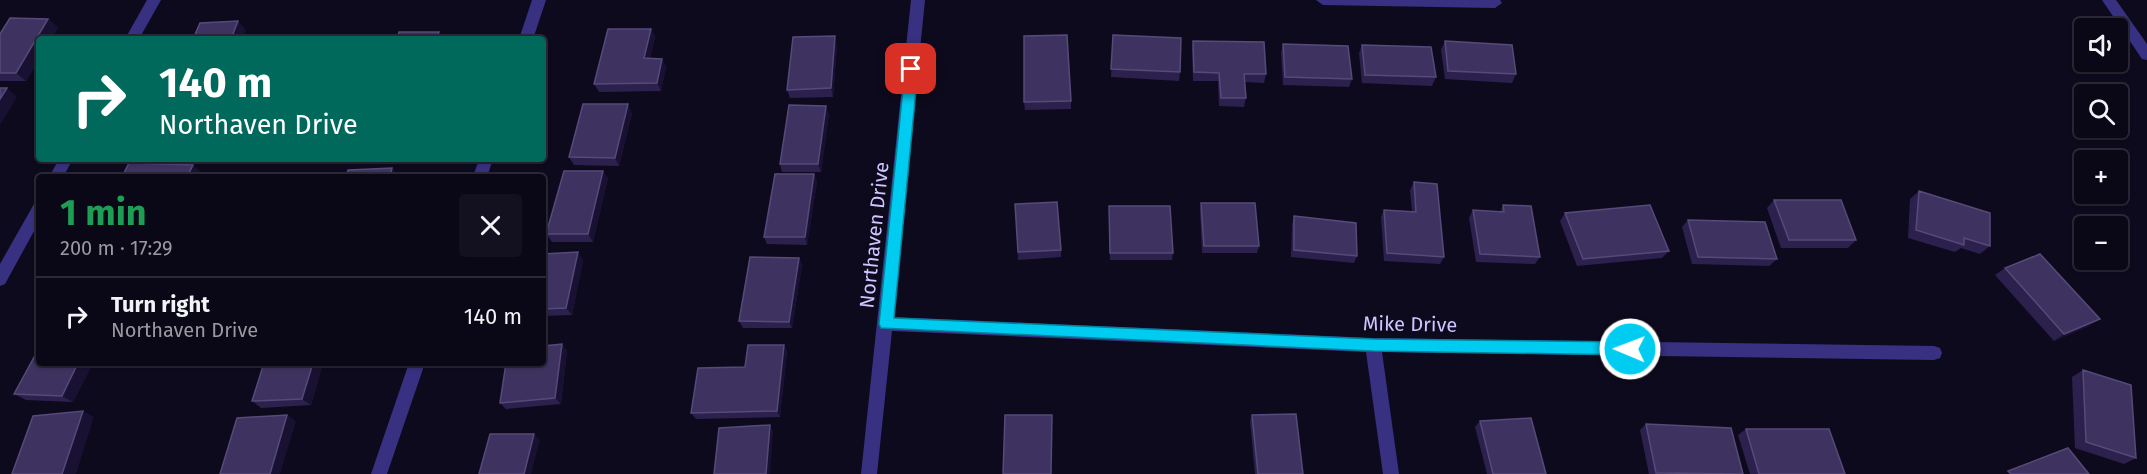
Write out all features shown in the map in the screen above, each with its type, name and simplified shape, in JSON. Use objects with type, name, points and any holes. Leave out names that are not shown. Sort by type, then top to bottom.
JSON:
[{"type":"street","points":[[134,36],[154,0]]},
{"type":"street","points":[[527,36],[539,0]]},
{"type":"street","name":"Northaven Drive","points":[[869,474],[918,0]]},
{"type":"street","points":[[1323,0],[1495,3]]},
{"type":"street","points":[[2109,0],[2147,55]]},
{"type":"street","points":[[0,279],[36,213]]},
{"type":"street","name":"Mike Drive","points":[[886,324],[1373,345],[1934,353]]},
{"type":"street","points":[[1373,345],[1391,474]]},
{"type":"street","points":[[379,474],[416,366]]},
{"type":"building","points":[[10,18],[48,19],[16,73],[0,73],[0,34]]},
{"type":"building","points":[[238,21],[232,36],[194,36],[200,23]]},
{"type":"building","points":[[608,29],[651,29],[644,58],[662,59],[657,83],[594,84]]},
{"type":"building","points":[[399,32],[439,32],[437,36],[398,36]]},
{"type":"building","points":[[1067,35],[1071,101],[1024,102],[1024,36]]},
{"type":"building","points":[[1113,35],[1181,38],[1180,72],[1111,69]]},
{"type":"building","points":[[835,36],[831,88],[787,90],[793,37]]},
{"type":"building","points":[[1193,41],[1264,42],[1266,74],[1244,74],[1246,98],[1221,98],[1219,73],[1194,72]]},
{"type":"building","points":[[1445,41],[1512,45],[1516,74],[1448,71]]},
{"type":"building","points":[[1283,44],[1348,46],[1352,79],[1285,77]]},
{"type":"building","points":[[1362,45],[1431,47],[1436,77],[1365,75]]},
{"type":"building","points":[[0,88],[7,88],[0,99]]},
{"type":"building","points":[[583,104],[628,104],[615,158],[569,157]]},
{"type":"building","points":[[789,105],[826,106],[818,164],[780,164]]},
{"type":"building","points":[[129,163],[193,165],[188,174],[124,174]]},
{"type":"building","points":[[392,168],[391,174],[347,174],[348,170]]},
{"type":"building","points":[[564,171],[603,171],[588,234],[546,234]]},
{"type":"building","points":[[775,174],[814,174],[805,237],[764,237]]},
{"type":"building","points":[[1414,182],[1437,184],[1444,257],[1387,253],[1384,210],[1416,212]]},
{"type":"building","points":[[1919,191],[1990,213],[1990,246],[1964,238],[1964,245],[1916,230]]},
{"type":"building","points":[[1774,200],[1841,200],[1856,240],[1789,240]]},
{"type":"building","points":[[1057,202],[1061,250],[1018,252],[1015,204]]},
{"type":"building","points":[[1201,203],[1255,203],[1259,246],[1204,246]]},
{"type":"building","points":[[1503,205],[1531,206],[1540,257],[1480,254],[1473,210],[1504,212]]},
{"type":"building","points":[[1650,205],[1669,251],[1583,259],[1565,213]]},
{"type":"building","points":[[1109,206],[1170,206],[1173,253],[1110,253]]},
{"type":"building","points":[[1294,216],[1356,223],[1357,256],[1294,250]]},
{"type":"building","points":[[1688,220],[1765,222],[1777,259],[1698,257]]},
{"type":"building","points":[[578,252],[566,308],[546,309],[546,254]]},
{"type":"building","points":[[2040,254],[2100,319],[2064,334],[2005,268]]},
{"type":"building","points":[[750,257],[799,258],[789,322],[739,321]]},
{"type":"building","points":[[562,344],[555,398],[500,403],[506,366],[546,366],[546,346]]},
{"type":"building","points":[[748,345],[784,345],[777,411],[691,413],[698,368],[745,367]]},
{"type":"building","points":[[36,354],[36,366],[77,366],[62,396],[14,394]]},
{"type":"building","points":[[263,366],[312,366],[302,399],[252,401]]},
{"type":"building","points":[[2083,370],[2131,385],[2136,458],[2086,442]]},
{"type":"building","points":[[83,411],[62,474],[12,474],[33,416]]},
{"type":"building","points":[[1296,414],[1303,474],[1258,474],[1252,415]]},
{"type":"building","points":[[287,415],[270,474],[220,474],[237,418]]},
{"type":"building","points":[[1005,415],[1052,415],[1051,474],[1003,474]]},
{"type":"building","points":[[1531,418],[1546,474],[1493,474],[1480,421]]},
{"type":"building","points":[[1646,424],[1731,428],[1743,474],[1656,473]]},
{"type":"building","points":[[770,425],[766,474],[714,474],[719,428]]},
{"type":"building","points":[[1746,429],[1829,429],[1845,474],[1759,474]]},
{"type":"building","points":[[490,434],[534,434],[524,474],[479,474]]},
{"type":"building","points":[[2068,448],[2089,474],[2011,474],[2008,471]]},
{"type":"route","points":[[911,69],[886,324],[1373,345],[1630,349]]}]
